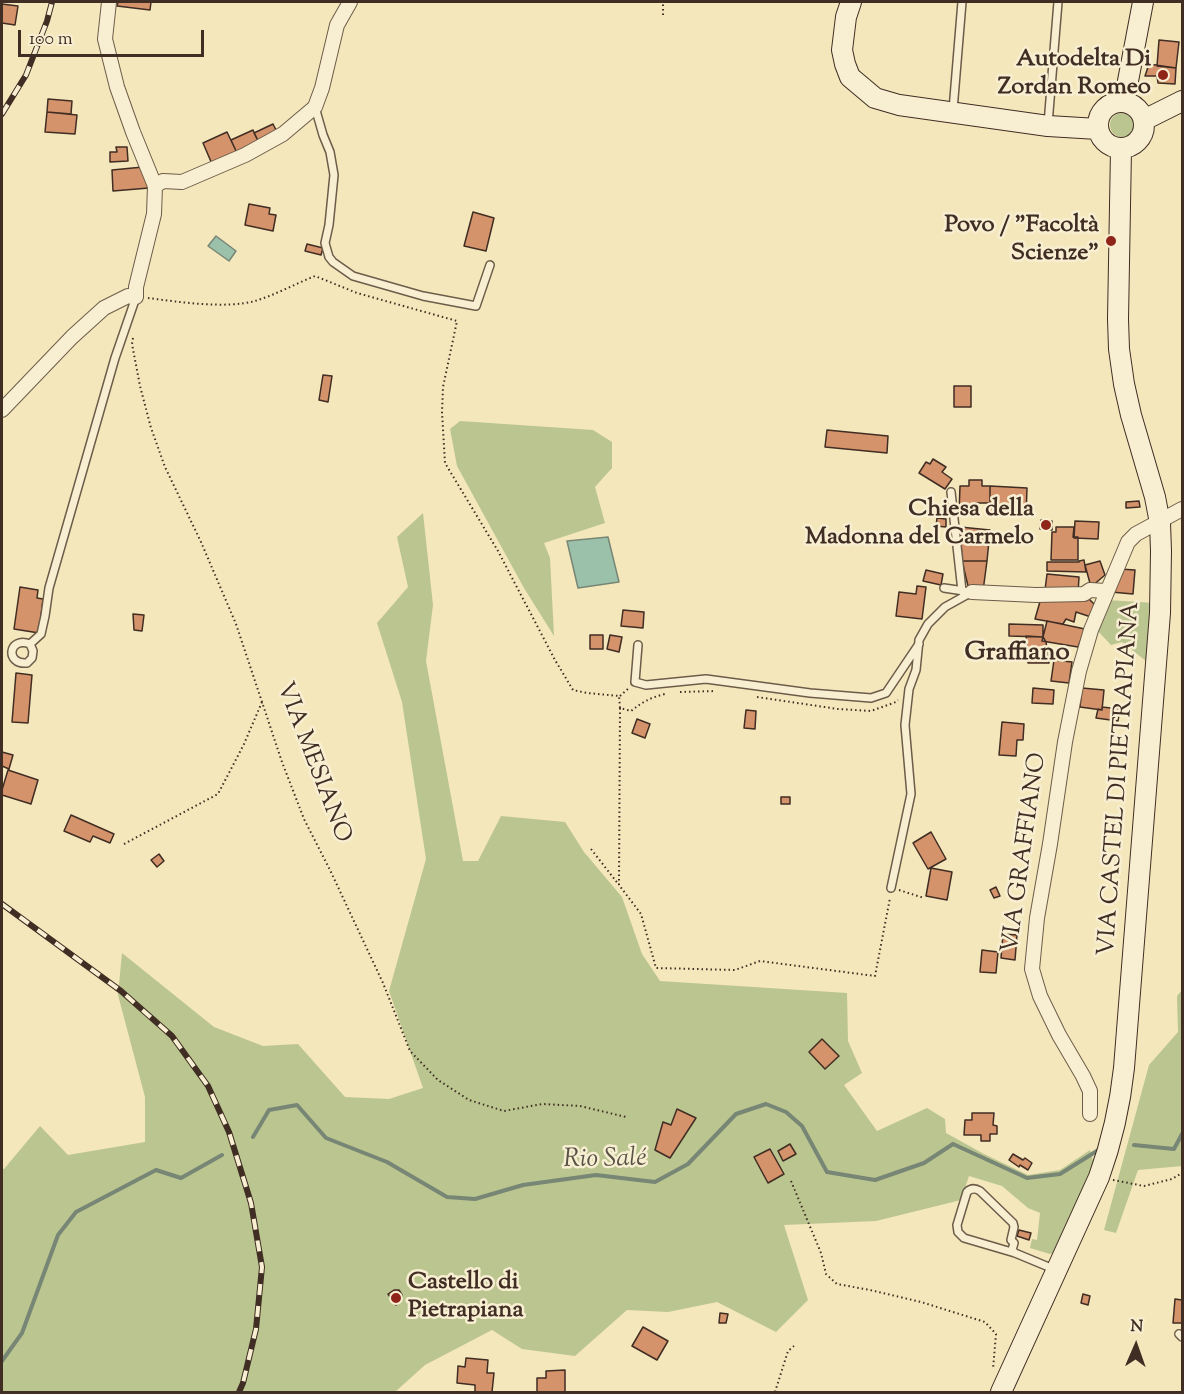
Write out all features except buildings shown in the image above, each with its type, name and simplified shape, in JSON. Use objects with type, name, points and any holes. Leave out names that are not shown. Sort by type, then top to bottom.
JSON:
[{"type":"main road","points":[[851,2],[846,17],[842,50],[844,64],[850,76],[875,98],[899,105],[953,113],[1048,126],[1098,129]]},
{"type":"main road","points":[[1124,102],[1143,2]]},
{"type":"main road","points":[[1144,120],[1182,101]]},
{"type":"main road","points":[[1116,102],[1124,102],[1138,108],[1144,120],[1144,130],[1138,142],[1120,149],[1105,142],[1098,129],[1100,115],[1104,109],[1116,102]]},
{"type":"main road","name":"VIA CASTEL DI PIETRAPIANA","points":[[1001,1392],[1099,1177],[1115,1125],[1124,1068],[1160,613],[1161,550],[1160,523],[1155,496],[1131,415],[1119,349],[1120,149]]},
{"type":"street","points":[[2,410],[72,337],[104,308],[128,297],[136,297],[136,287],[154,214],[155,186],[117,87],[105,39],[110,2]]},
{"type":"street","points":[[155,186],[163,181],[182,182],[245,155],[283,134],[315,107],[322,88],[337,25],[350,2]]},
{"type":"street","name":"VIA GRAFFIANO","points":[[1090,1114],[1090,1091],[1054,1026],[1040,996],[1032,969],[1037,918],[1065,742],[1085,648],[1106,591],[1128,543],[1136,534],[1182,509]]},
{"type":"street","points":[[967,592],[1084,594],[1090,590],[1106,591]]},
{"type":"lane","points":[[953,113],[963,2]]},
{"type":"lane","points":[[1048,126],[1059,2]]},
{"type":"lane","points":[[315,107],[330,152],[334,175],[326,243],[329,257],[333,262],[353,276],[423,296],[476,306],[490,265]]},
{"type":"lane","points":[[30,644],[41,634],[49,588],[115,358],[136,297]]},
{"type":"lane","points":[[951,492],[967,592]]},
{"type":"lane","points":[[944,588],[967,592]]},
{"type":"lane","points":[[891,888],[911,794],[905,725],[909,689],[916,670],[919,640],[928,624],[945,607],[967,592]]},
{"type":"lane","points":[[638,645],[635,682],[646,685],[706,680],[871,698],[886,693],[919,644]]},
{"type":"lane","points":[[1015,1253],[1012,1250],[1014,1243],[1011,1240],[1014,1231],[1013,1223],[980,1191],[970,1189],[967,1192],[957,1226],[958,1232],[964,1238],[1015,1253],[1057,1271]]},
{"type":"path","points":[[663,2],[663,15]]},
{"type":"path","points":[[136,297],[187,303],[238,304],[255,301],[315,276],[357,293],[457,321],[443,387],[445,463],[498,551],[573,690],[619,696],[619,885]]},
{"type":"path","name":"VIA MESIANO","points":[[134,334],[132,344],[140,386],[151,428],[165,466],[236,624],[282,762],[304,819],[383,983],[410,1051],[438,1080],[469,1100],[504,1111],[542,1104],[580,1106],[626,1117]]},
{"type":"path","points":[[751,696],[838,709],[871,711],[896,702],[909,689]]},
{"type":"path","points":[[679,692],[718,691]]},
{"type":"path","points":[[620,708],[632,711],[638,705],[654,697],[669,693]]},
{"type":"path","points":[[124,844],[218,795],[262,702]]},
{"type":"path","points":[[591,849],[641,914],[656,968],[735,970],[760,961],[874,976],[891,888],[924,898]]},
{"type":"path","points":[[1099,1177],[1144,1186],[1172,1179],[1182,1173]]},
{"type":"path","points":[[791,1181],[821,1253],[826,1274],[837,1284],[921,1302],[985,1322],[996,1334],[993,1374]]},
{"type":"path","points":[[775,1392],[788,1351],[794,1346]]},
{"type":"shaded area","points":[[1122,113],[1131,116],[1134,125],[1131,134],[1122,137],[1113,134],[1110,125],[1113,116]]},
{"type":"shaded area","points":[[216,236],[236,251],[229,261],[208,246]]},
{"type":"shaded area","points":[[460,421],[593,430],[612,442],[612,468],[595,487],[605,523],[544,543],[550,558],[554,636],[524,588],[457,466],[450,429]]},
{"type":"shaded area","points":[[423,513],[433,605],[426,661],[463,861],[478,861],[501,816],[565,822],[584,852],[622,897],[642,954],[660,981],[847,993],[848,1041],[862,1073],[844,1085],[877,1131],[927,1108],[945,1119],[946,1133],[1028,1175],[1060,1170],[1090,1150],[1097,1175],[1063,1250],[1050,1254],[1030,1248],[1032,1239],[1037,1240],[1040,1213],[1028,1208],[1002,1186],[969,1176],[961,1200],[876,1221],[784,1225],[808,1300],[776,1332],[717,1302],[668,1312],[627,1310],[575,1356],[522,1349],[492,1330],[425,1365],[395,1392],[2,1392],[2,1169],[40,1126],[68,1155],[145,1142],[145,1097],[118,995],[122,953],[214,1027],[263,1046],[298,1044],[345,1097],[389,1099],[423,1088],[389,991],[426,859],[402,702],[377,623],[408,587],[397,537]]},
{"type":"shaded area","points":[[608,537],[619,582],[578,588],[567,541]]},
{"type":"shaded area","points":[[1107,600],[1155,603],[1146,661],[1122,642],[1111,645],[1096,629]]},
{"type":"shaded area","points":[[1182,990],[1182,1166],[1138,1170],[1116,1233],[1104,1230],[1149,1065],[1178,1032],[1177,996]]},
{"type":"waterway","name":"Rio Salé","points":[[253,1137],[269,1110],[297,1105],[326,1138],[387,1162],[447,1197],[475,1199],[523,1185],[596,1175],[655,1182],[688,1164],[736,1114],[766,1104],[786,1112],[802,1126],[827,1172],[875,1180],[924,1163],[953,1144],[1027,1178],[1060,1174],[1100,1149]]},
{"type":"waterway","name":"Rio Salé","points":[[1134,1145],[1174,1149],[1182,1134]]},
{"type":"waterway","name":"Rio Salé","points":[[2,1361],[22,1333],[58,1235],[76,1212],[156,1170],[181,1178],[222,1155]]},
{"type":"railway","points":[[2,114],[26,75],[52,2]]},
{"type":"railway","points":[[2,904],[121,991],[172,1036],[208,1086],[229,1132],[251,1203],[262,1267],[256,1329],[239,1392]]},
{"type":"place","name":"Autodelta Di Zordan Romeo","points":[[1163,75]]},
{"type":"place","name":"Povo / \"Facoltà Scienze\"","points":[[1111,241]]},
{"type":"place","name":"Chiesa della Madonna del Carmelo","points":[[1046,525]]},
{"type":"place","name":"Castello di Pietrapiana","points":[[396,1298]]},
{"type":"district","name":"Graffiano","points":[[1017,655]]}]
